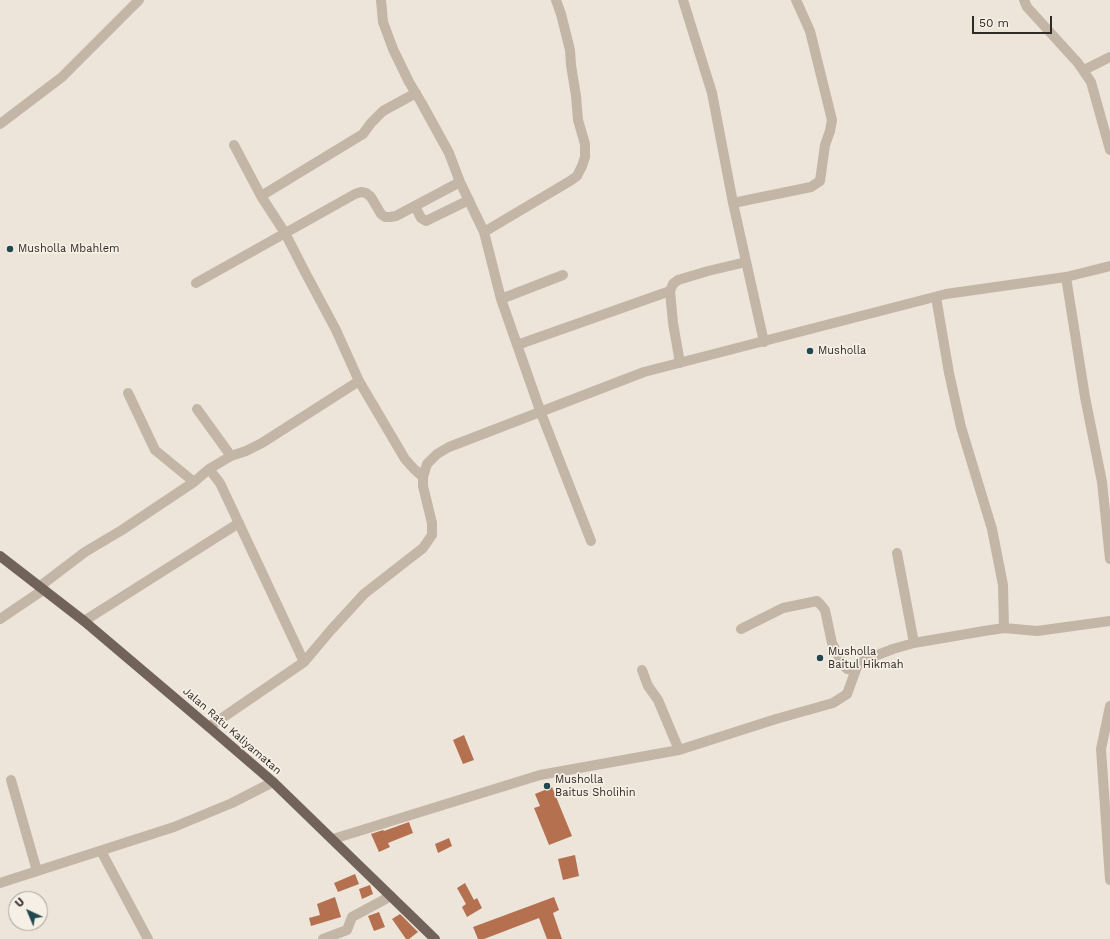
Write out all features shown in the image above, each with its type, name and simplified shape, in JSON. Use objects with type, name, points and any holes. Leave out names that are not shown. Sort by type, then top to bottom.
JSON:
[{"type":"main road","name":"Jalan Ratu Kaliyamatan","points":[[0,556],[84,621],[273,782],[435,939]]},
{"type":"street","points":[[0,124],[62,77],[139,0]]},
{"type":"street","points":[[381,0],[383,22],[387,34],[409,82],[449,153],[460,182],[484,232],[501,299],[541,413],[591,541]]},
{"type":"street","points":[[484,232],[577,176],[585,157],[585,144],[578,120],[570,50],[556,0]]},
{"type":"street","points":[[683,0],[712,93],[746,262],[764,342]]},
{"type":"street","points":[[734,203],[811,187],[820,181],[825,145],[832,120],[810,31],[796,0]]},
{"type":"street","points":[[1024,0],[1027,7],[1084,70],[1091,82],[1110,150]]},
{"type":"street","points":[[1084,70],[1110,57]]},
{"type":"street","points":[[261,196],[363,134],[383,111],[416,93]]},
{"type":"street","points":[[234,145],[261,196],[286,233],[336,330],[359,381],[405,459],[423,477]]},
{"type":"street","points":[[196,283],[341,201],[361,192],[366,193],[371,198],[381,214],[385,217],[396,216],[460,182]]},
{"type":"street","points":[[415,206],[421,218],[426,222],[469,200]]},
{"type":"street","points":[[680,363],[672,324],[670,291],[673,284],[678,280],[746,262]]},
{"type":"street","points":[[209,727],[304,662],[364,594],[423,548],[432,535],[432,523],[423,486],[423,477],[427,464],[436,454],[449,447],[541,413],[644,372],[946,294],[1066,277],[1110,266]]},
{"type":"street","points":[[501,299],[563,275]]},
{"type":"street","points":[[1066,277],[1085,398],[1106,482],[1110,559]]},
{"type":"street","points":[[517,345],[670,291]]},
{"type":"street","points":[[936,297],[949,373],[961,427],[992,529],[1003,585],[1004,628]]},
{"type":"street","points":[[0,619],[41,589],[85,552],[122,530],[194,482],[209,469],[231,456],[262,443],[359,381]]},
{"type":"street","points":[[128,393],[155,450],[194,482]]},
{"type":"street","points":[[197,409],[231,456]]},
{"type":"street","points":[[209,469],[220,483],[304,662]]},
{"type":"street","points":[[84,621],[239,523]]},
{"type":"street","points":[[897,553],[914,643]]},
{"type":"street","points":[[741,629],[782,608],[817,601],[825,610],[832,643],[842,664],[847,669],[855,671]]},
{"type":"street","points":[[333,839],[540,775],[679,750],[776,719],[833,703],[847,694],[858,664],[893,649],[914,643],[984,630],[1004,628],[1037,631],[1110,621]]},
{"type":"street","points":[[642,670],[648,686],[658,700],[679,750]]},
{"type":"street","points":[[1110,706],[1100,749],[1110,880]]},
{"type":"street","points":[[11,780],[37,871]]},
{"type":"street","points":[[0,884],[174,827],[232,803],[273,782]]},
{"type":"street","points":[[101,851],[148,939]]},
{"type":"street","points":[[323,939],[348,930],[352,917],[391,896]]},
{"type":"building","points":[[464,735],[474,760],[463,764],[453,740]]},
{"type":"building","points":[[552,787],[572,836],[549,845],[534,808],[540,806],[535,794]]},
{"type":"building","points":[[409,822],[413,833],[388,843],[390,847],[379,852],[371,834]]},
{"type":"building","points":[[449,838],[452,846],[438,853],[435,844]]},
{"type":"building","points":[[575,855],[579,876],[563,880],[558,859]]},
{"type":"building","points":[[355,874],[359,884],[338,892],[334,883]]},
{"type":"building","points":[[465,883],[474,900],[477,898],[482,908],[467,917],[462,907],[466,904],[457,888]]},
{"type":"building","points":[[370,885],[373,894],[362,899],[359,889]]},
{"type":"building","points":[[335,897],[341,917],[311,926],[309,918],[320,915],[317,904]]},
{"type":"building","points":[[554,897],[559,910],[553,913],[562,939],[547,939],[539,918],[484,939],[478,939],[473,927]]},
{"type":"building","points":[[379,912],[385,927],[374,931],[368,916]]},
{"type":"building","points":[[400,914],[418,932],[409,939],[406,939],[392,919]]},
{"type":"place","name":"Musholla Mbahlem","points":[[10,249]]},
{"type":"place","name":"Musholla","points":[[810,351]]},
{"type":"place","name":"Musholla Baitul Hikmah","points":[[820,658]]},
{"type":"place","name":"Musholla Baitus Sholihin","points":[[547,786]]}]
